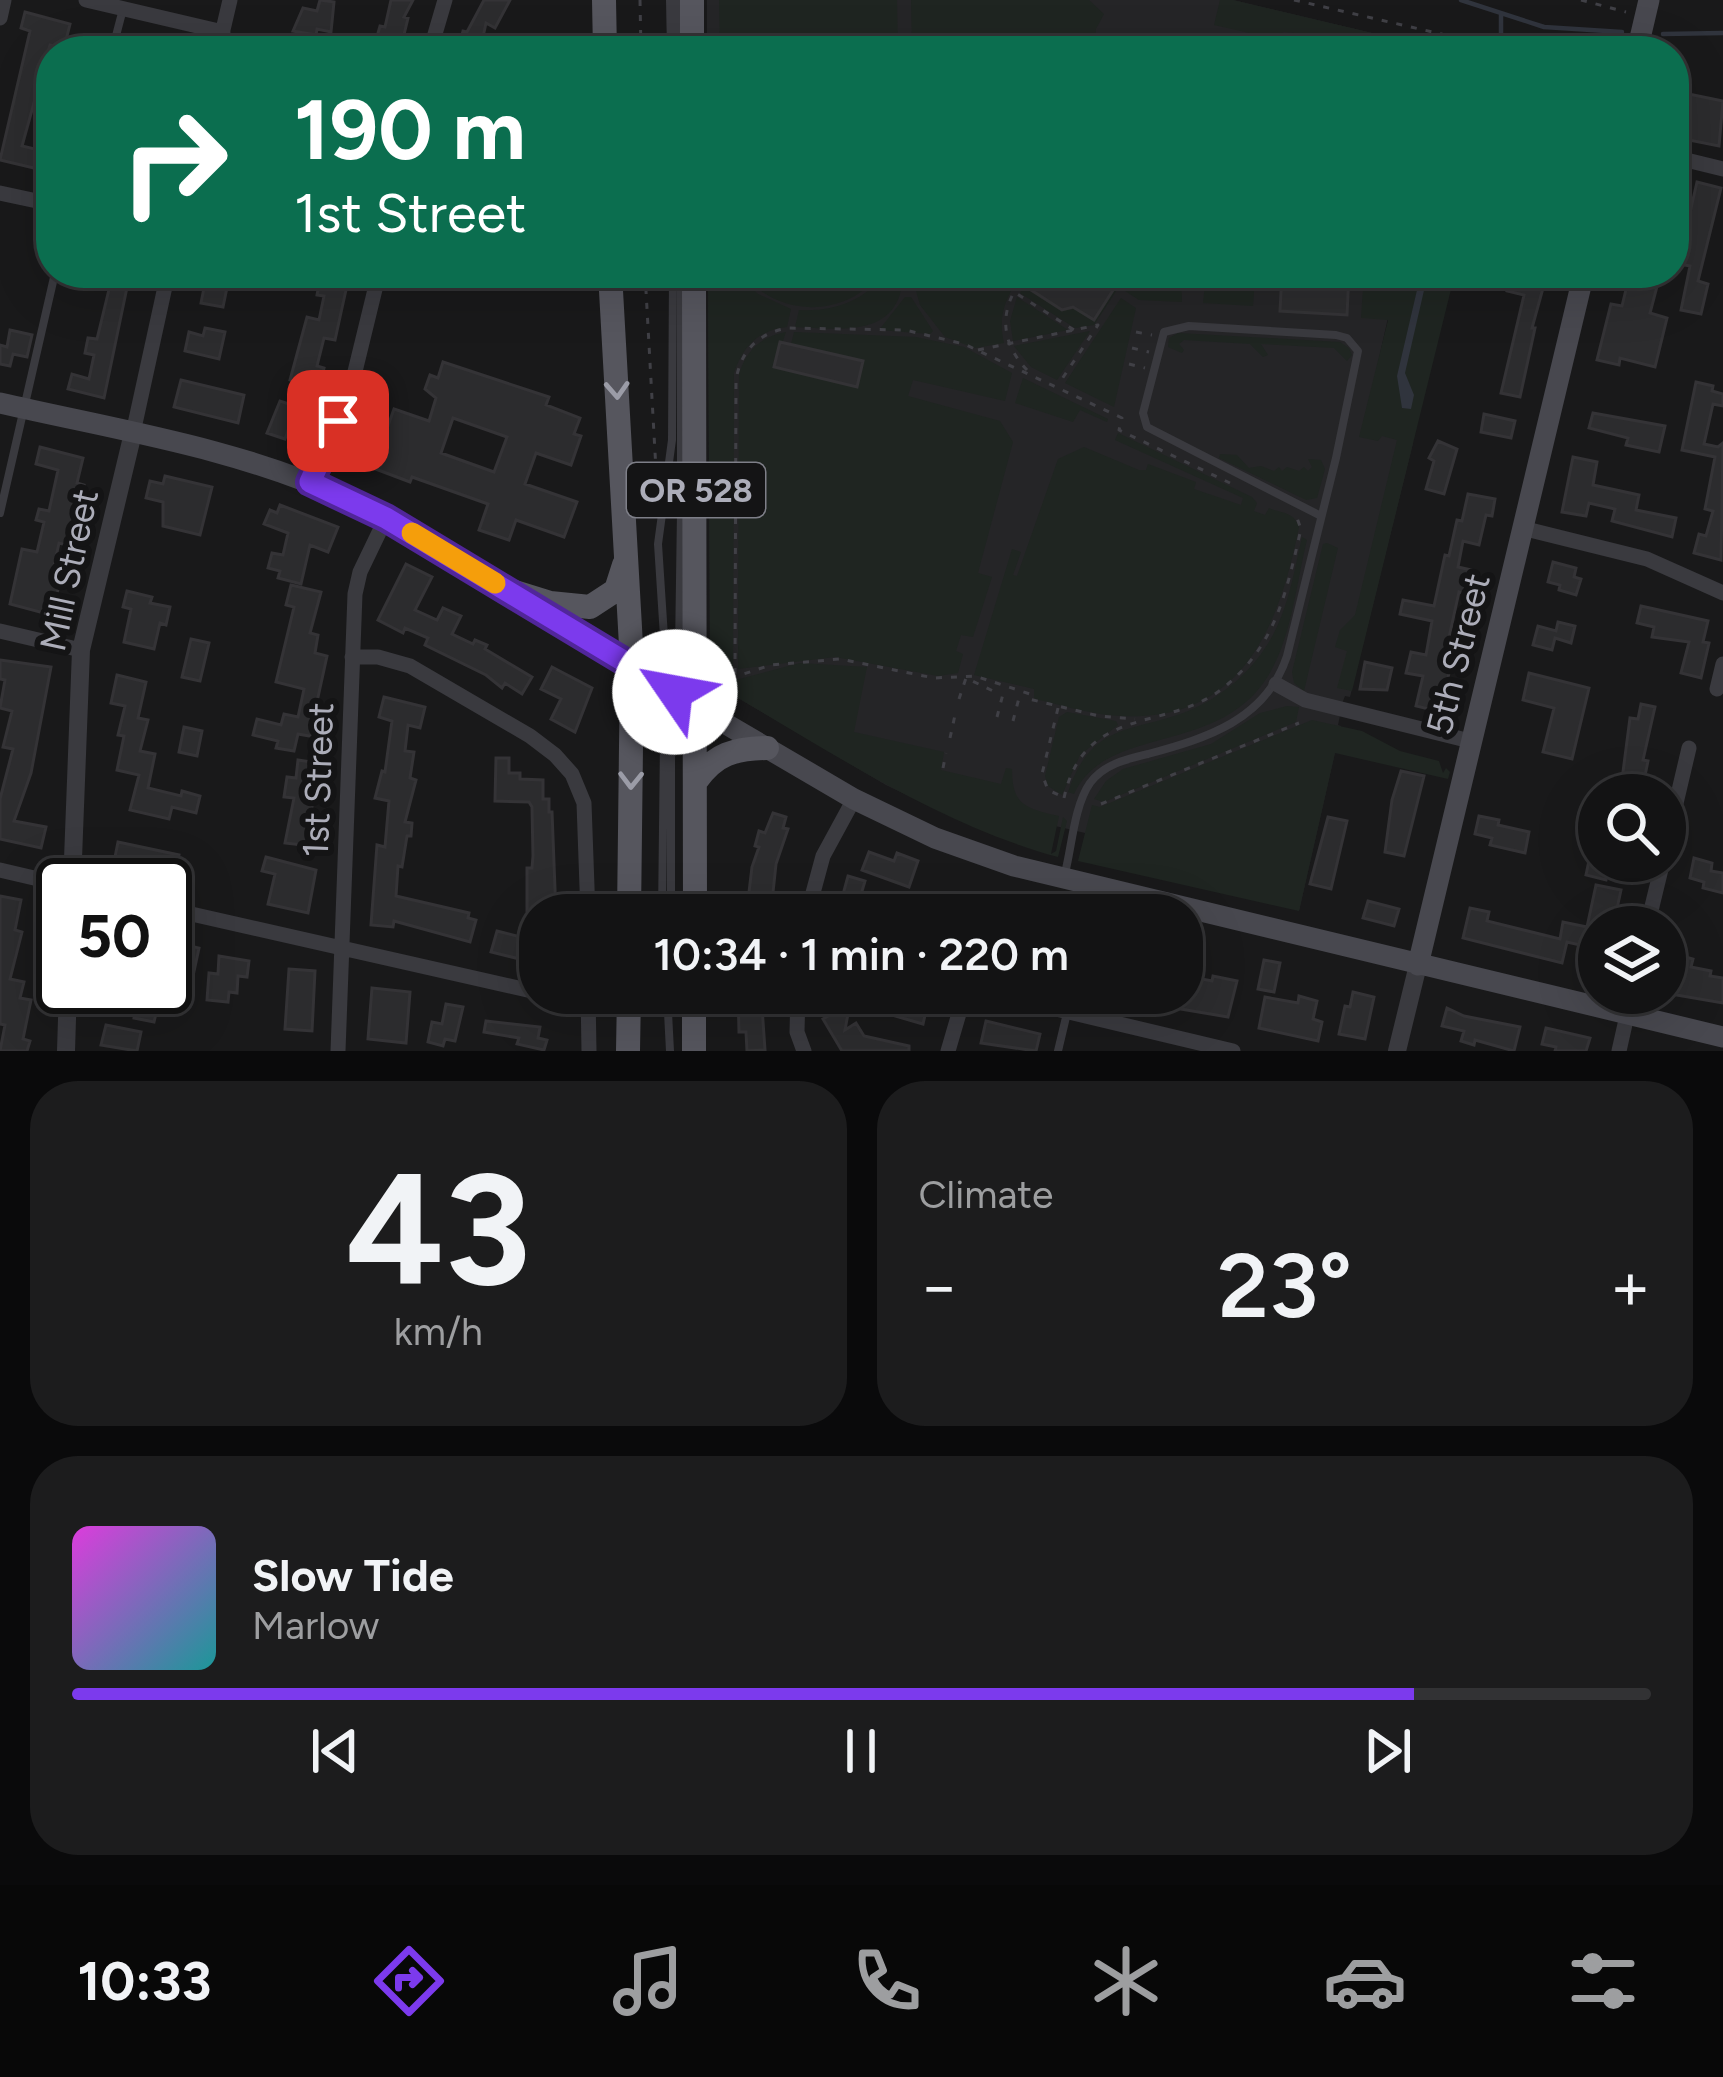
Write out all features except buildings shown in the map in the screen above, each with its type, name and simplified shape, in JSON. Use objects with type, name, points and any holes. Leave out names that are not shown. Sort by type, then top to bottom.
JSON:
[{"type":"main road","points":[[604,0],[605,36]]},
{"type":"main road","points":[[692,0],[692,36]]},
{"type":"main road","points":[[1640,36],[1649,0]]},
{"type":"main road","name":"OR 528","points":[[611,288],[632,663],[629,894]]},
{"type":"main road","name":"OR 528","points":[[694,288],[695,894]]},
{"type":"main road","name":"5th Street","points":[[1418,965],[1580,288]]},
{"type":"main road","points":[[0,403],[214,451],[310,482],[386,518],[854,799],[934,838],[1014,866],[1418,965],[1578,995]]},
{"type":"main road","points":[[505,589],[550,603],[590,608],[616,590],[626,550]]},
{"type":"main road","points":[[696,781],[718,755],[740,748],[767,748]]},
{"type":"main road","points":[[628,1014],[628,1051]]},
{"type":"main road","points":[[1657,1014],[1723,1037]]},
{"type":"street","points":[[0,18],[4,0]]},
{"type":"street","points":[[86,0],[223,32]]},
{"type":"street","points":[[222,36],[230,0]]},
{"type":"street","points":[[434,36],[445,0]]},
{"type":"street","points":[[1689,161],[1723,169]]},
{"type":"street","points":[[0,193],[36,201]]},
{"type":"street","name":"Mill Street","points":[[69,858],[81,650],[165,288]]},
{"type":"street","points":[[310,482],[350,392],[375,288]]},
{"type":"street","name":"1st Street","points":[[338,1051],[355,594],[360,572],[386,518]]},
{"type":"street","points":[[1522,529],[1647,559],[1723,593]]},
{"type":"street","points":[[0,631],[81,650]]},
{"type":"street","points":[[352,657],[378,657],[410,666],[555,754],[572,774],[584,803],[587,894]]},
{"type":"street","points":[[1717,689],[1723,664]]},
{"type":"street","points":[[1276,684],[1305,700],[1470,741]]},
{"type":"street","points":[[1683,774],[1689,748]]},
{"type":"street","points":[[813,894],[823,856],[854,799]]},
{"type":"street","points":[[0,871],[36,878]]},
{"type":"street","points":[[192,914],[519,984]]},
{"type":"street","name":"5th Street","points":[[1397,1051],[1418,965]]},
{"type":"street","points":[[66,1051],[67,1014]]},
{"type":"street","points":[[589,1014],[590,1051]]},
{"type":"street","points":[[797,1014],[804,1051]]},
{"type":"street","points":[[948,1051],[959,1014]]},
{"type":"street","points":[[1078,1014],[1174,1044],[1233,1051]]},
{"type":"street","points":[[1618,1051],[1627,1014]]},
{"type":"lane","points":[[674,0],[675,36]]},
{"type":"lane","points":[[116,36],[123,8]]},
{"type":"lane","points":[[0,512],[53,288]]},
{"type":"lane","points":[[667,894],[669,688],[658,544],[672,440],[677,288]]},
{"type":"lane","points":[[669,688],[679,650],[677,288]]},
{"type":"lane","points":[[1064,878],[1085,792],[1102,771],[1213,735],[1251,710],[1276,684],[1287,656],[1321,516],[1350,396],[1358,351],[1347,338],[1189,326],[1171,328],[1160,337],[1143,413],[1149,430],[1321,516]]},
{"type":"lane","points":[[668,1014],[670,1051]]},
{"type":"lane","points":[[1058,1051],[1067,1014]]},
{"type":"path","points":[[640,0],[641,36]]},
{"type":"path","points":[[1294,0],[1450,36]]},
{"type":"path","points":[[1581,0],[1626,12]]},
{"type":"path","points":[[1033,375],[1009,344],[1005,318],[1014,292],[1074,330]]},
{"type":"path","points":[[974,351],[1098,326],[1057,387]]},
{"type":"path","points":[[736,674],[736,380],[747,350],[770,332],[787,328],[905,330],[966,344],[1122,418],[1118,430],[1241,488]]},
{"type":"path","points":[[1136,332],[1160,337]]},
{"type":"path","points":[[1132,348],[1156,355]]},
{"type":"path","points":[[1129,364],[1153,370]]},
{"type":"path","points":[[714,684],[788,662],[825,659],[864,662],[934,678],[993,680],[994,686],[1099,716],[1137,719],[1168,714],[1217,693],[1264,645],[1280,613],[1300,529],[1292,514]]},
{"type":"path","points":[[959,699],[965,677]]},
{"type":"path","points":[[997,717],[1003,694]]},
{"type":"path","points":[[1013,721],[1019,698]]},
{"type":"path","points":[[1058,706],[1042,774],[1048,790],[1064,798],[1086,751],[1137,719]]},
{"type":"path","points":[[950,738],[955,715]]},
{"type":"path","points":[[1101,804],[1299,723]]},
{"type":"path","points":[[943,768],[946,753]]},
{"type":"shaded area","points":[[707,0],[1233,0],[1385,36],[707,36]]},
{"type":"shaded area","points":[[719,0],[897,0],[898,36],[720,36]]},
{"type":"shaded area","points":[[911,0],[1089,0],[1104,14],[1095,36],[912,36]]},
{"type":"shaded area","points":[[1220,0],[1233,0],[1385,36],[1284,32],[1262,36],[1214,25]]},
{"type":"shaded area","points":[[708,288],[1395,288],[1363,430],[1413,443],[1350,697],[1343,701],[1299,911],[1115,840],[1034,821],[974,827],[886,785],[733,695],[730,675],[717,676],[710,661]]},
{"type":"shaded area","points":[[708,288],[752,288],[791,309],[787,327],[753,341],[734,373],[733,671],[717,676],[710,661]]},
{"type":"shaded area","points":[[756,288],[867,288],[831,305],[792,305]]},
{"type":"shaded area","points":[[901,288],[892,310],[866,326],[795,327],[799,310],[847,303],[868,291]]},
{"type":"shaded area","points":[[915,288],[1013,288],[1002,323],[1004,343],[975,348],[945,337],[920,305]]},
{"type":"shaded area","points":[[1029,288],[1062,310],[1065,306],[1071,310],[1105,288],[1118,288],[1094,325],[1075,328],[1020,293]]},
{"type":"shaded area","points":[[1181,288],[1182,302],[1139,300],[1125,291]]},
{"type":"shaded area","points":[[1205,288],[1254,288],[1253,306],[1203,303]]},
{"type":"shaded area","points":[[1363,288],[1451,288],[1352,691],[1337,688],[1347,651],[1335,647],[1340,630],[1355,615],[1397,440],[1359,437],[1388,320],[1361,318]]},
{"type":"shaded area","points":[[1418,288],[1425,288],[1405,373],[1414,395],[1411,409],[1402,408],[1397,376]]},
{"type":"shaded area","points":[[905,297],[911,297],[933,331],[930,334],[879,330]]},
{"type":"shaded area","points":[[1017,297],[1068,330],[1013,341],[1010,321]]},
{"type":"shaded area","points":[[1121,298],[1136,308],[1114,407],[1065,383]]},
{"type":"shaded area","points":[[1090,331],[1057,380],[1031,367],[1014,346]]},
{"type":"shaded area","points":[[786,332],[774,367],[856,387],[862,361],[791,344],[794,332],[916,337],[964,347],[1012,373],[1005,401],[913,380],[908,396],[1000,421],[1013,442],[978,573],[992,577],[973,637],[961,635],[956,651],[963,654],[958,673],[938,676],[835,657],[738,669],[739,374],[756,346]]},
{"type":"shaded area","points":[[1178,333],[1340,342],[1352,355],[1347,361],[1334,348],[1261,344],[1268,355],[1263,357],[1250,344],[1184,340],[1179,344],[1182,353],[1168,347],[1169,338]]},
{"type":"shaded area","points":[[1023,378],[1107,422],[1080,410],[1073,422],[1015,403]]},
{"type":"shaded area","points":[[1118,433],[1252,497],[1257,503],[1254,511],[1265,515],[1269,508],[1286,513],[1299,527],[1280,600],[1248,661],[1225,685],[1197,703],[1163,714],[1090,712],[1034,698],[1034,689],[974,675],[1012,549],[1021,552],[1013,575],[1017,576],[1058,459],[1084,447],[1139,470],[1146,470],[1148,464],[1196,482],[1194,489],[1241,505],[1243,498],[1115,440]]},
{"type":"shaded area","points":[[1220,454],[1237,455],[1249,468],[1274,471],[1304,467],[1308,471],[1312,467],[1308,459],[1321,460],[1325,469],[1317,498],[1306,500],[1219,458]]},
{"type":"shaded area","points":[[1302,537],[1307,540],[1283,644],[1268,676],[1247,701],[1221,719],[1111,757],[1090,772],[1074,794],[1068,792],[1077,770],[1100,742],[1195,708],[1247,671],[1278,625]]},
{"type":"shaded area","points":[[1327,543],[1338,548],[1304,691],[1294,683],[1292,672]]},
{"type":"shaded area","points":[[800,663],[867,667],[854,732],[944,752],[941,770],[1001,784],[1006,768],[1012,769],[1015,790],[1023,803],[1059,816],[1051,854],[1056,851],[1063,817],[1067,821],[1058,857],[932,808],[733,695],[732,681]]},
{"type":"shaded area","points":[[1299,707],[1296,722],[1104,802],[1094,799],[1106,781],[1123,769],[1211,744],[1260,713]]},
{"type":"shaded area","points":[[1067,712],[1118,725],[1080,755],[1062,795],[1048,786],[1045,776],[1059,717]]},
{"type":"shaded area","points":[[1312,720],[1362,731],[1400,751],[1439,761],[1443,773],[1446,768],[1450,772],[1448,779],[1335,753],[1299,911],[1078,861],[1092,805],[1100,807]]},
{"type":"waterway","points":[[1461,0],[1544,27],[1622,32]]},
{"type":"waterway","points":[[1501,15],[1501,36]]},
{"type":"waterway","points":[[1663,34],[1723,33]]},
{"type":"slow traffic","points":[[412,533],[495,583]]},
{"type":"route","points":[[338,421],[310,482],[386,518],[675,692]]}]
